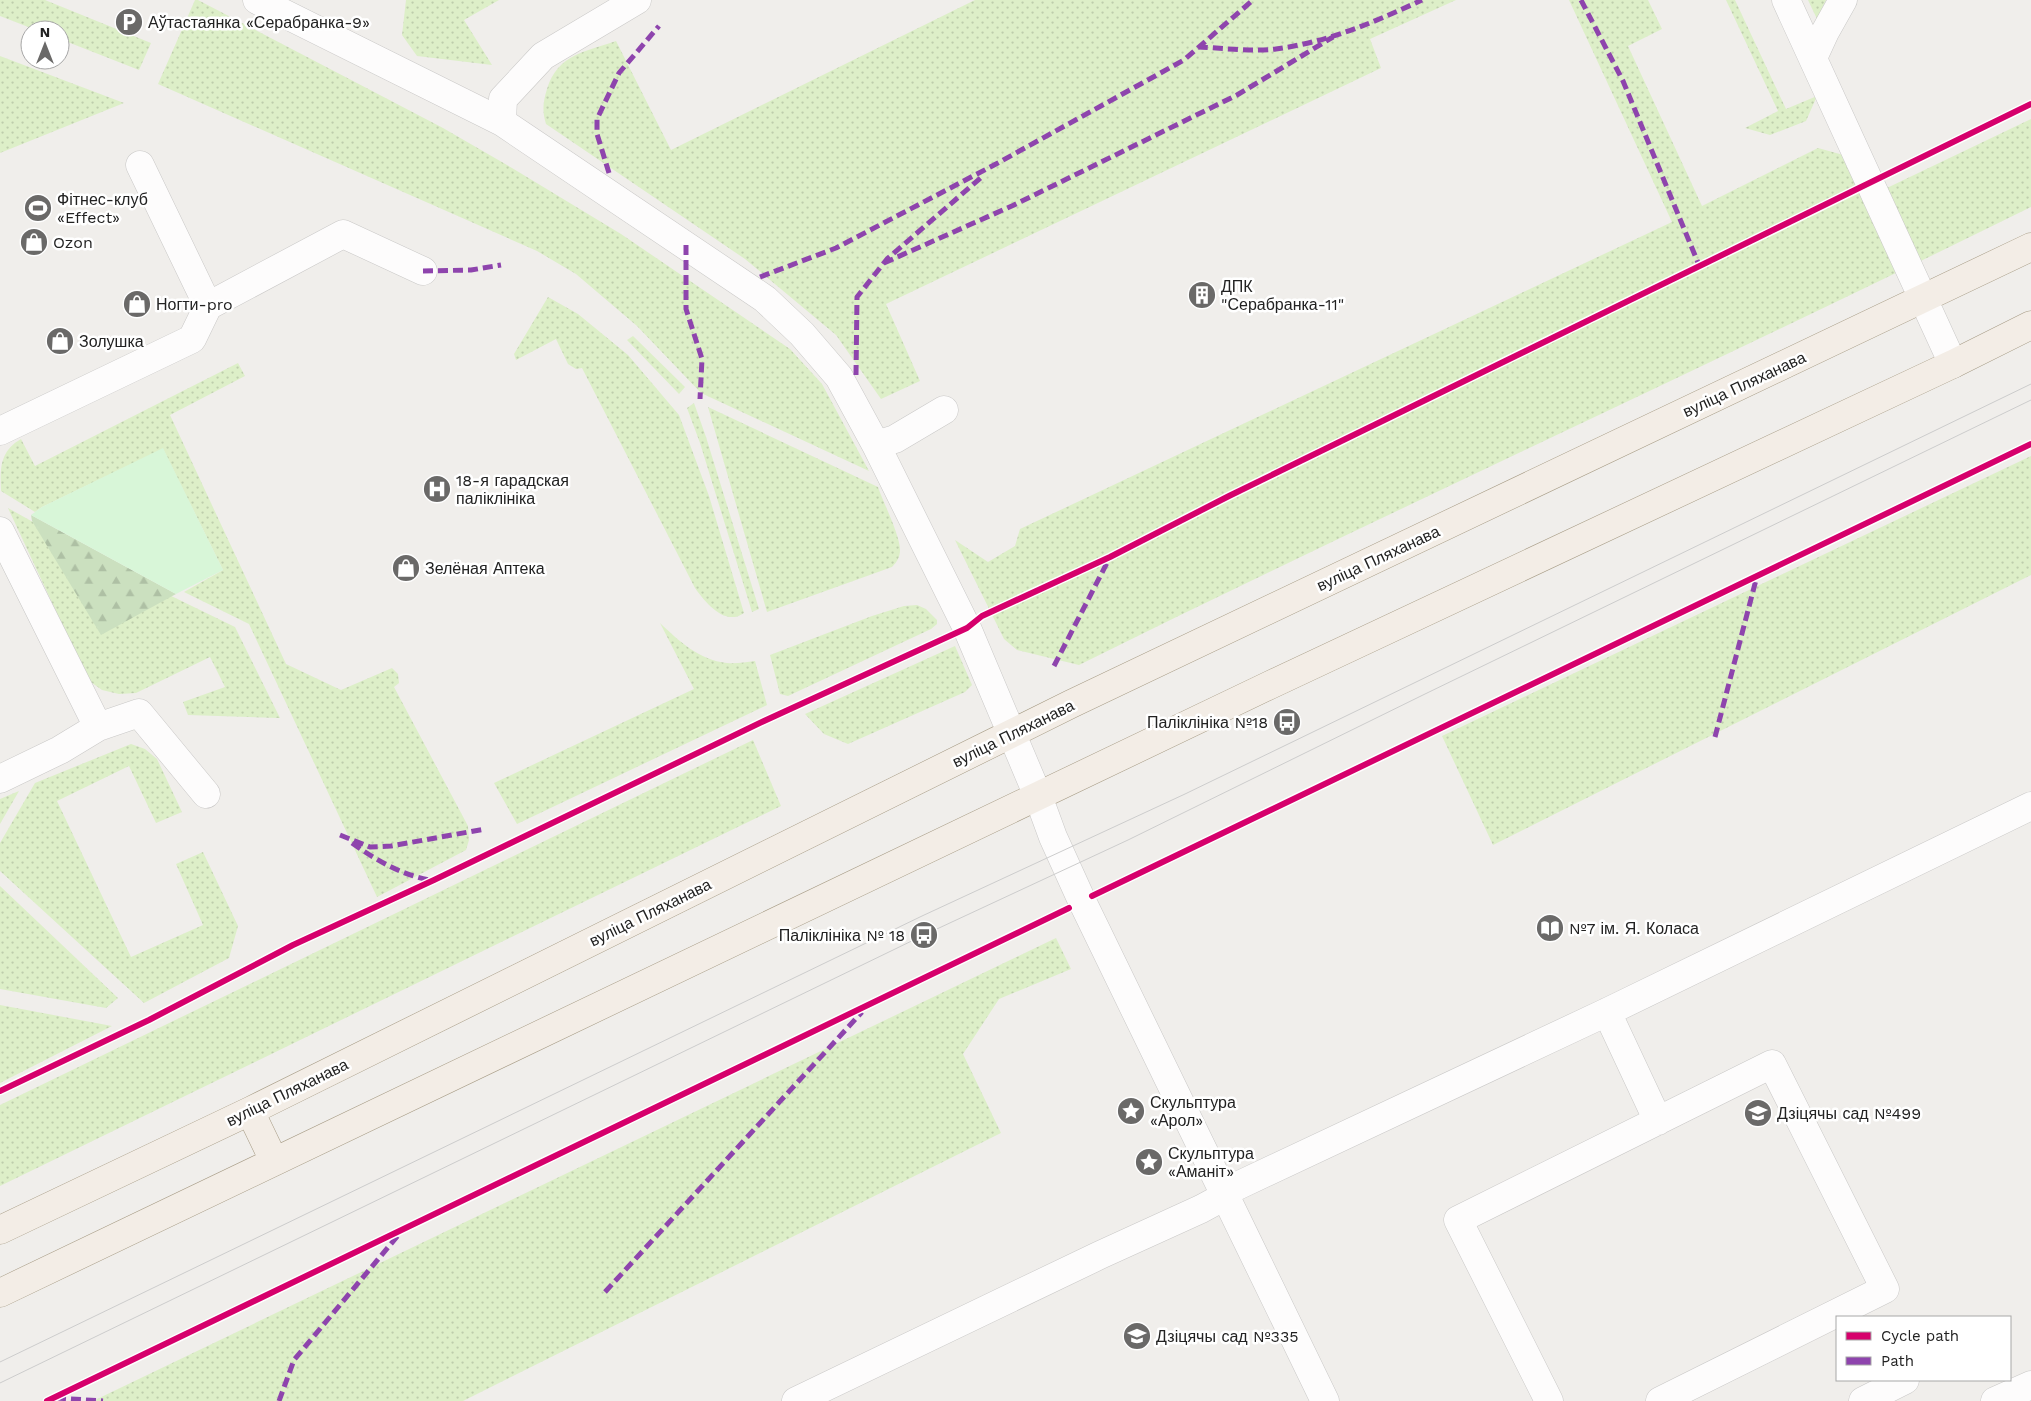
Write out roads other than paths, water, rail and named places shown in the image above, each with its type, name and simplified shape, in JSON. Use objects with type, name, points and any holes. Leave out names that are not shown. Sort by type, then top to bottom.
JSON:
[{"type":"main road","name":"вуліца Пляханава","points":[[0,1230],[250,1111],[1011,733],[2031,247]]},
{"type":"main road","points":[[0,1293],[1038,796],[1953,364],[2031,325]]},
{"type":"main road","points":[[250,1111],[274,1161]]},
{"type":"lane","points":[[257,0],[502,122],[765,299],[802,334],[839,377],[876,445],[967,628],[1038,796],[1053,837],[1082,901],[1324,1401]]},
{"type":"lane","points":[[502,122],[502,99],[543,56],[636,0]]},
{"type":"lane","points":[[1786,0],[1953,364]]},
{"type":"lane","points":[[1813,58],[1843,0]]},
{"type":"lane","points":[[140,165],[208,306]]},
{"type":"lane","points":[[0,431],[192,339],[208,306],[343,234],[423,271]]},
{"type":"lane","points":[[876,445],[895,439],[944,410]]},
{"type":"lane","points":[[0,531],[98,727]]},
{"type":"lane","points":[[0,779],[60,750],[98,727],[138,713],[206,794]]},
{"type":"lane","points":[[809,1398],[1225,1196],[1235,1187],[1607,1012],[2031,806]]},
{"type":"lane","points":[[1607,1012],[1658,1120]]},
{"type":"lane","points":[[1549,1401],[1458,1220],[1772,1064],[1884,1289],[1660,1401]]},
{"type":"lane","points":[[1870,1400],[1903,1381]]},
{"type":"lane","points":[[1995,1401],[2031,1385]]},
{"type":"tram line","points":[[0,1362],[922,916],[1185,794],[2031,384]]},
{"type":"tram line","points":[[0,1383],[924,935],[1128,840],[2031,400]]},
{"type":"place","name":"Аўтастаянка «Серабранка-9»","points":[[129,22]]},
{"type":"place","name":"Фітнес-клуб «Effect»","points":[[38,208]]},
{"type":"place","name":"Ozon","points":[[34,242]]},
{"type":"place","name":"ДПК \"Серабранка-11\"","points":[[1202,295]]},
{"type":"place","name":"Ногти-pro","points":[[137,304]]},
{"type":"place","name":"Золушка","points":[[60,341]]},
{"type":"place","name":"18-я гарадская паліклініка","points":[[437,489]]},
{"type":"place","name":"Зелёная Аптека","points":[[406,568]]},
{"type":"place","name":"Паліклініка №18","points":[[1287,722]]},
{"type":"place","name":"№7 ім. Я. Коласа","points":[[1550,928]]},
{"type":"place","name":"Паліклініка № 18","points":[[924,935]]},
{"type":"place","name":"Скульптура «Арол»","points":[[1131,1111]]},
{"type":"place","name":"Дзіцячы сад №499","points":[[1758,1113]]},
{"type":"place","name":"Скульптура «Аманіт»","points":[[1149,1162]]},
{"type":"place","name":"Дзіцячы сад №335","points":[[1137,1336]]}]
